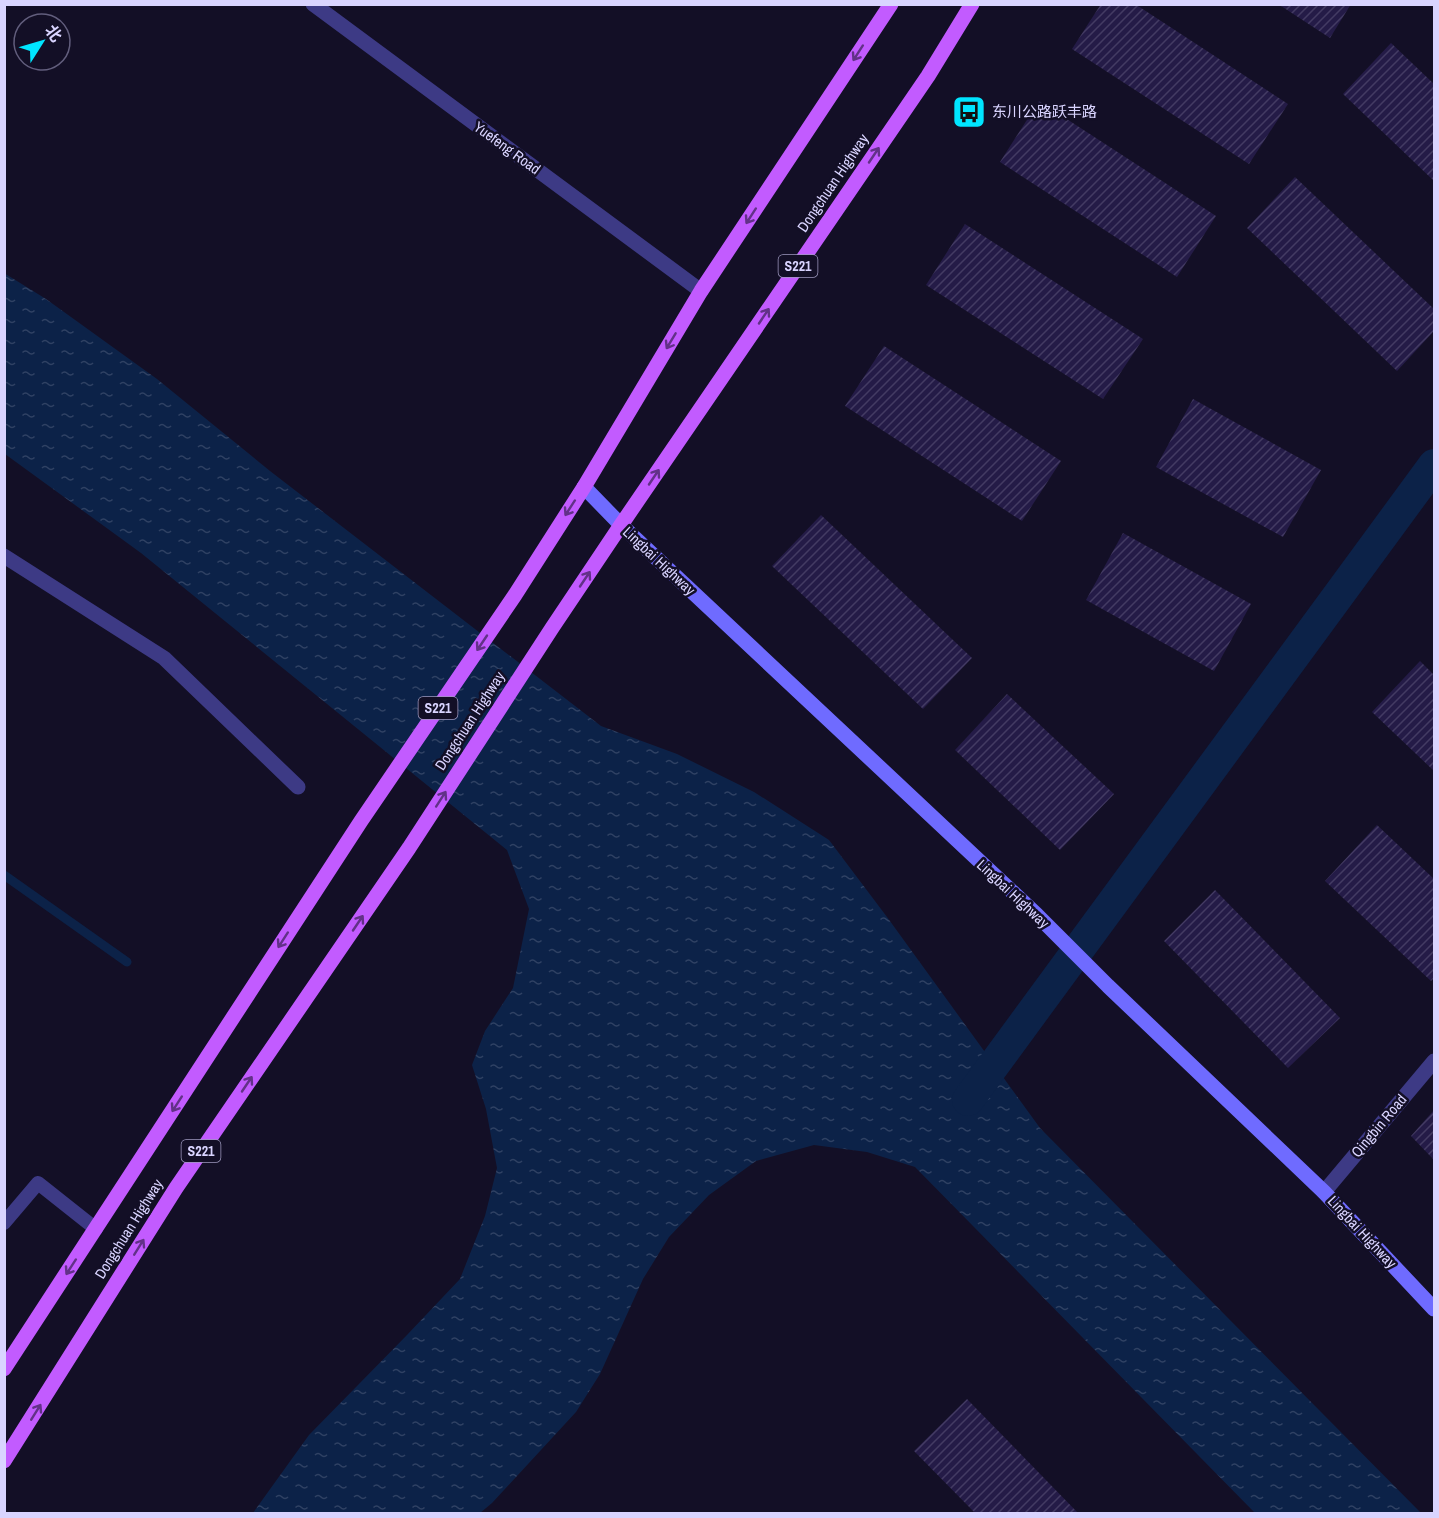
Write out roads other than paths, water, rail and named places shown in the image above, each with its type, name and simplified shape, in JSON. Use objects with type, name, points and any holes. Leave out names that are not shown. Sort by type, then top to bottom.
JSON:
[{"type":"main road","name":"Dongchuan Highway","points":[[4,1370],[361,821],[514,595],[584,487],[701,291],[891,4]]},
{"type":"main road","name":"Dongchuan Highway","points":[[4,1461],[176,1188],[409,848],[621,525],[928,76],[972,4]]},
{"type":"street","name":"Yuefeng Road","points":[[313,4],[701,291]]},
{"type":"street","name":"Lingbai Highway","points":[[584,487],[621,525],[1037,915],[1324,1192],[1434,1309]]},
{"type":"street","points":[[4,556],[164,658],[298,788]]},
{"type":"street","name":"Qingbin Road","points":[[1324,1192],[1434,1061]]},
{"type":"lane","points":[[4,1223],[38,1183],[96,1229]]},
{"type":"water","points":[[4,273],[46,299],[157,379],[270,471],[601,726],[677,754],[754,792],[829,840],[1040,1128],[1421,1513],[1255,1513],[915,1167],[867,1152],[814,1145],[756,1161],[709,1195],[669,1237],[643,1279],[600,1374],[576,1412],[492,1503],[480,1513],[253,1513],[309,1435],[460,1279],[485,1216],[497,1168],[486,1109],[472,1065],[485,1031],[513,988],[529,909],[507,850],[141,553],[5,454]]},
{"type":"waterway","points":[[968,1100],[1434,465]]},
{"type":"waterway","points":[[4,875],[127,962]]},
{"type":"place","name":"东川公路跃丰路","points":[[969,112]]}]
